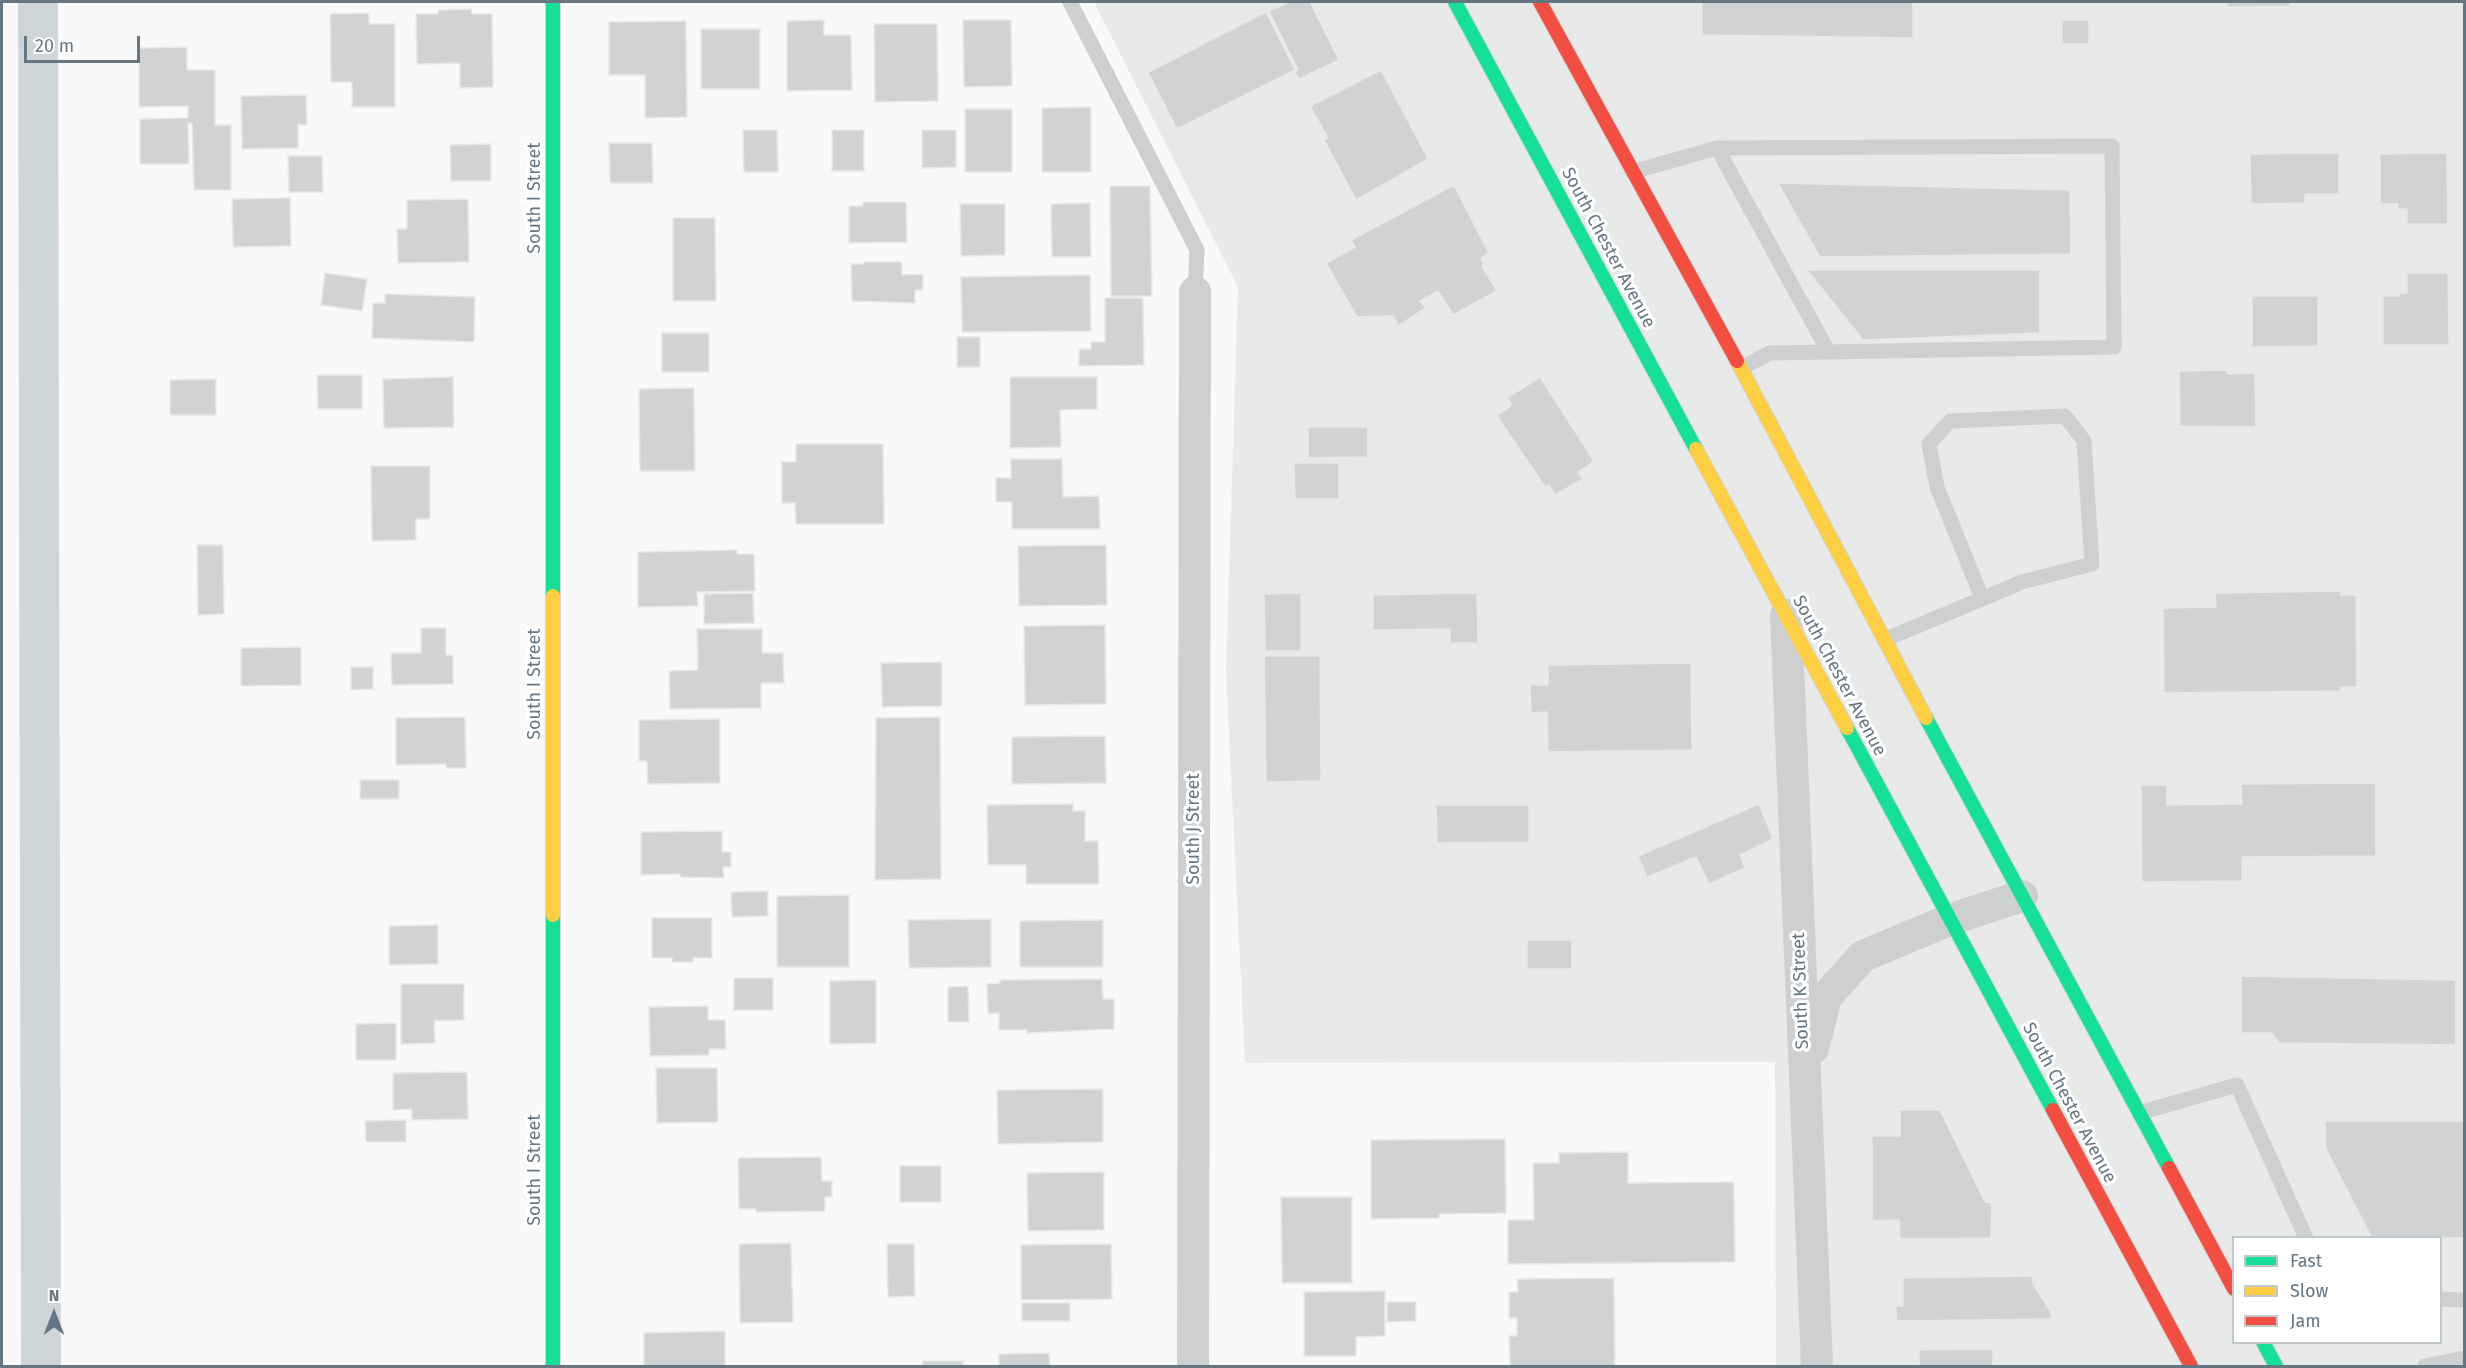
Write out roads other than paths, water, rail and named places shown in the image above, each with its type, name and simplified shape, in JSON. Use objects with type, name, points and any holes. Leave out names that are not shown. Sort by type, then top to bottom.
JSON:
[{"type":"main road","name":"South I Street","points":[[553,2],[553,1366]]},
{"type":"main road","name":"South Chester Avenue","points":[[1455,2],[2191,1366]]},
{"type":"main road","points":[[1540,2],[1741,368],[1884,640],[2232,1284]]},
{"type":"main road","points":[[2264,1344],[2276,1366]]},
{"type":"street","name":"South J Street","points":[[1193,1366],[1195,292]]},
{"type":"street","name":"South K Street","points":[[1786,615],[1817,1366]]},
{"type":"street","points":[[1805,1081],[1826,997],[1863,956],[1949,920],[2022,896]]},
{"type":"lane","points":[[1070,2],[1197,250],[1195,292]]},
{"type":"lane","points":[[1632,172],[1717,148],[2112,146],[2114,347],[1770,352],[1741,368]]},
{"type":"lane","points":[[1717,148],[1828,351]]},
{"type":"lane","points":[[1884,640],[2022,582],[2092,564],[2084,441],[2065,416],[1950,421],[1929,444],[1937,487],[1982,598]]},
{"type":"lane","points":[[2139,1113],[2237,1085],[2305,1236]]},
{"type":"lane","points":[[2442,1299],[2464,1299]]},
{"type":"lane","points":[[2425,1366],[2464,1358]]},
{"type":"waterway","points":[[38,2],[41,1366]]}]
